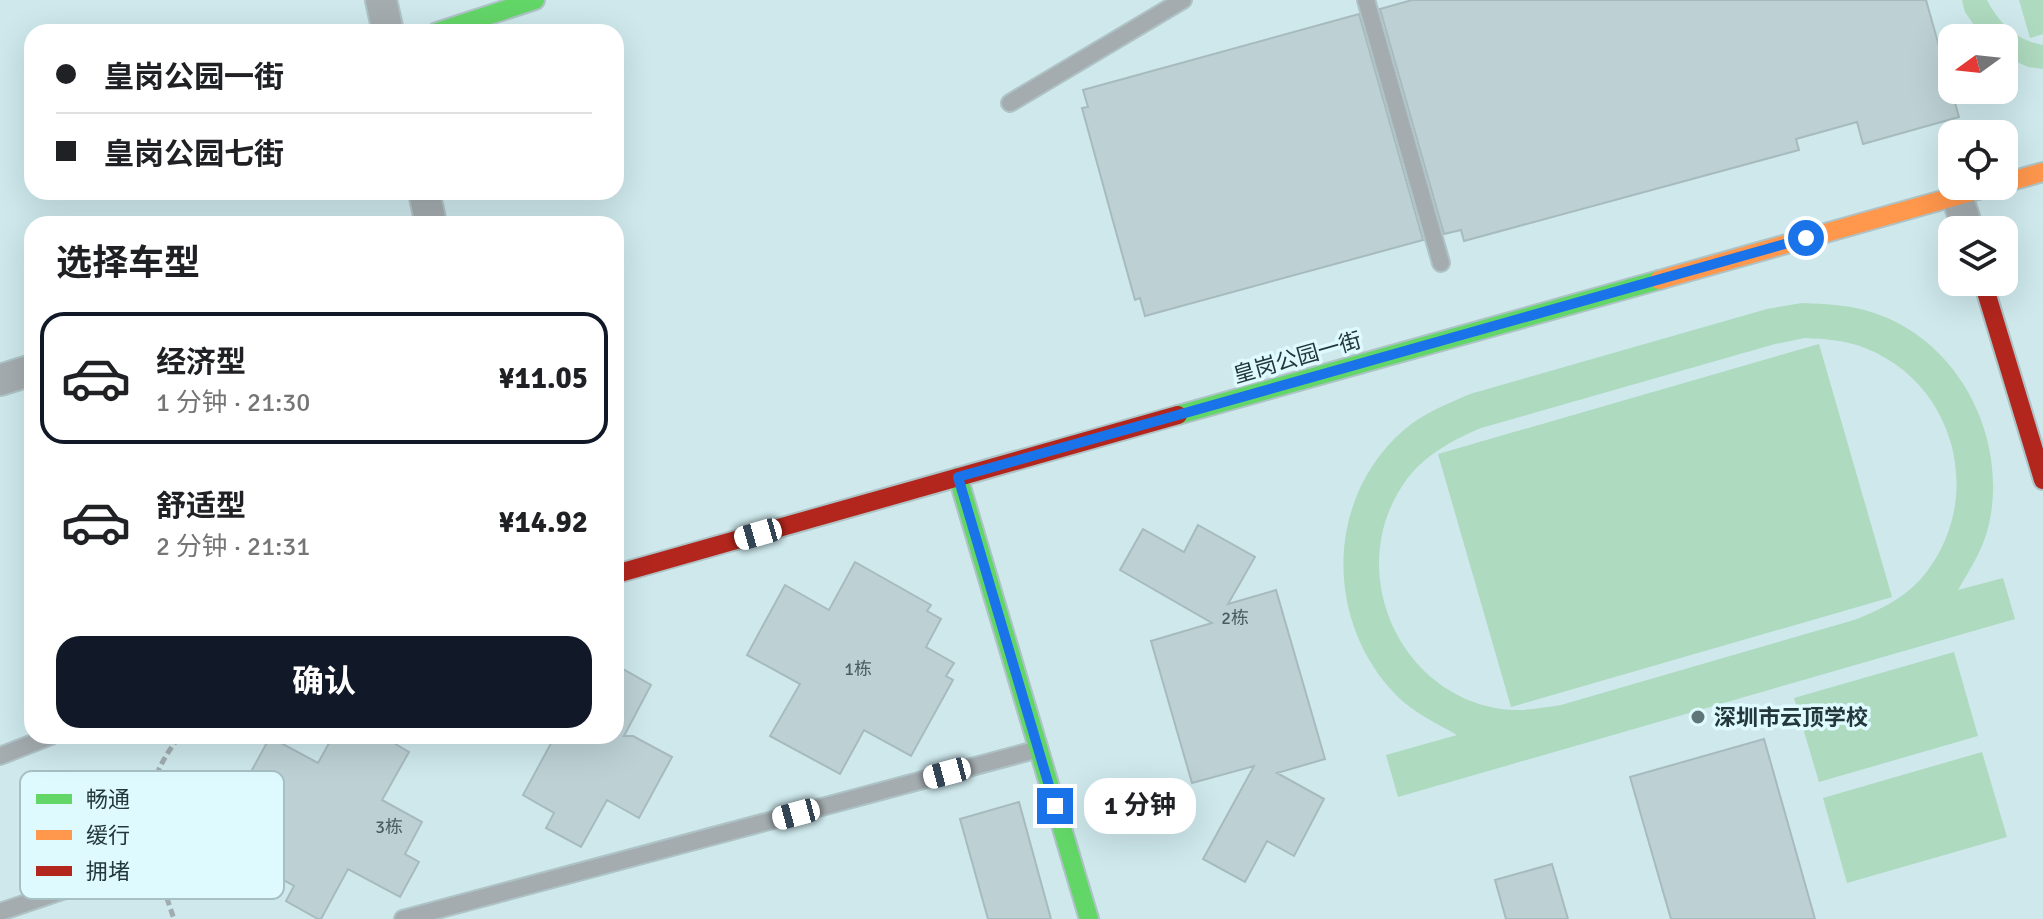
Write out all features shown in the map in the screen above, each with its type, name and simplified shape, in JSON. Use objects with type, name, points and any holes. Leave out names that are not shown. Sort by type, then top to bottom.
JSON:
[{"type":"street","points":[[381,0],[386,24]]},
{"type":"street","points":[[462,24],[535,0]]},
{"type":"street","points":[[2018,179],[2043,172]]},
{"type":"street","name":"皇岗公园一街","points":[[624,572],[1943,200]]},
{"type":"street","points":[[1987,296],[2043,480]]},
{"type":"street","points":[[0,380],[24,372]]},
{"type":"street","points":[[958,477],[1089,919]]},
{"type":"lane","points":[[1010,103],[1183,0]]},
{"type":"lane","points":[[1366,0],[1441,263]]},
{"type":"lane","points":[[0,756],[31,744]]},
{"type":"lane","points":[[403,919],[1038,749]]},
{"type":"lane","points":[[0,912],[38,899]]},
{"type":"path","points":[[158,771],[174,744]]},
{"type":"path","points":[[167,899],[174,919]]},
{"type":"green space","points":[[1962,0],[1987,0],[2004,24],[1973,24],[1965,12]]},
{"type":"green space","points":[[2019,0],[2043,0],[2043,34],[2030,38]]},
{"type":"green space","points":[[2018,36],[2043,45],[2043,69],[2018,62]]},
{"type":"green space","points":[[1802,303],[1830,304],[1874,313],[1904,327],[1931,346],[1953,370],[1971,397],[1984,427],[1991,459],[1993,492],[1984,541],[1958,590],[2003,578],[2015,619],[1398,797],[1386,755],[1457,735],[1396,695],[1372,665],[1356,632],[1346,596],[1344,560],[1348,524],[1360,489],[1379,457],[1412,423],[1470,394],[1767,309]],"holes":[[[1805,338],[1858,345],[1895,364],[1920,386],[1939,413],[1951,443],[1956,475],[1955,508],[1945,540],[1928,570],[1904,594],[1854,620],[1561,705],[1538,708],[1501,709],[1464,698],[1433,678],[1408,652],[1390,620],[1381,585],[1380,549],[1388,513],[1407,479],[1431,455],[1481,428]]]},
{"type":"green space","points":[[1819,344],[1892,597],[1511,707],[1438,454]]},
{"type":"green space","points":[[1954,652],[1978,736],[1819,782],[1794,698]]},
{"type":"green space","points":[[1982,752],[2007,837],[1847,883],[1823,798]]},
{"type":"building","points":[[1412,0],[1926,0],[1938,43],[1938,104],[1955,104],[1959,117],[1938,120],[1938,123],[1863,144],[1857,122],[1796,139],[1799,150],[1464,241],[1461,230],[1444,234],[1380,9]]},
{"type":"building","points":[[1359,14],[1423,240],[1145,316],[1140,298],[1135,300],[1082,108],[1088,107],[1083,90]]},
{"type":"building","points":[[1198,525],[1255,557],[1228,604],[1276,590],[1325,759],[1277,773],[1324,799],[1294,856],[1267,841],[1245,882],[1203,859],[1254,766],[1192,783],[1151,641],[1212,623],[1120,570],[1143,529],[1184,552]]},
{"type":"building","points":[[855,562],[931,605],[927,611],[941,619],[926,647],[954,663],[946,676],[953,680],[911,756],[864,730],[840,774],[770,736],[800,684],[747,655],[785,585],[829,610]]},
{"type":"building","points":[[624,670],[651,685],[624,736]]},
{"type":"building","points":[[624,736],[633,736],[672,757],[639,818],[607,800],[581,847],[546,828],[554,813],[523,795],[551,744],[624,744]]},
{"type":"building","points":[[1764,739],[1815,919],[1671,919],[1630,777]]},
{"type":"building","points":[[266,744],[283,744],[318,763],[329,744],[396,744],[409,752],[382,800],[422,822],[405,854],[419,862],[400,897],[348,869],[321,919],[286,901],[294,886],[284,880],[284,771],[251,771]]},
{"type":"building","points":[[1019,802],[1051,919],[988,919],[960,819]]},
{"type":"building","points":[[1552,864],[1568,919],[1506,919],[1495,880]]},
{"type":"traffic: fast","points":[[462,24],[535,0]]},
{"type":"traffic: fast","points":[[1178,415],[1659,280]]},
{"type":"traffic: fast","points":[[958,477],[1089,919]]},
{"type":"traffic: slow","points":[[2018,179],[2043,172]]},
{"type":"traffic: slow","points":[[1659,280],[1942,200]]},
{"type":"traffic: jam","points":[[1987,296],[2043,480]]},
{"type":"traffic: jam","points":[[624,572],[1178,415]]},
{"type":"place","name":"深圳市云顶学校","points":[[1698,717]]},
{"type":"route","points":[[1055,806],[958,477],[1806,238]]}]
